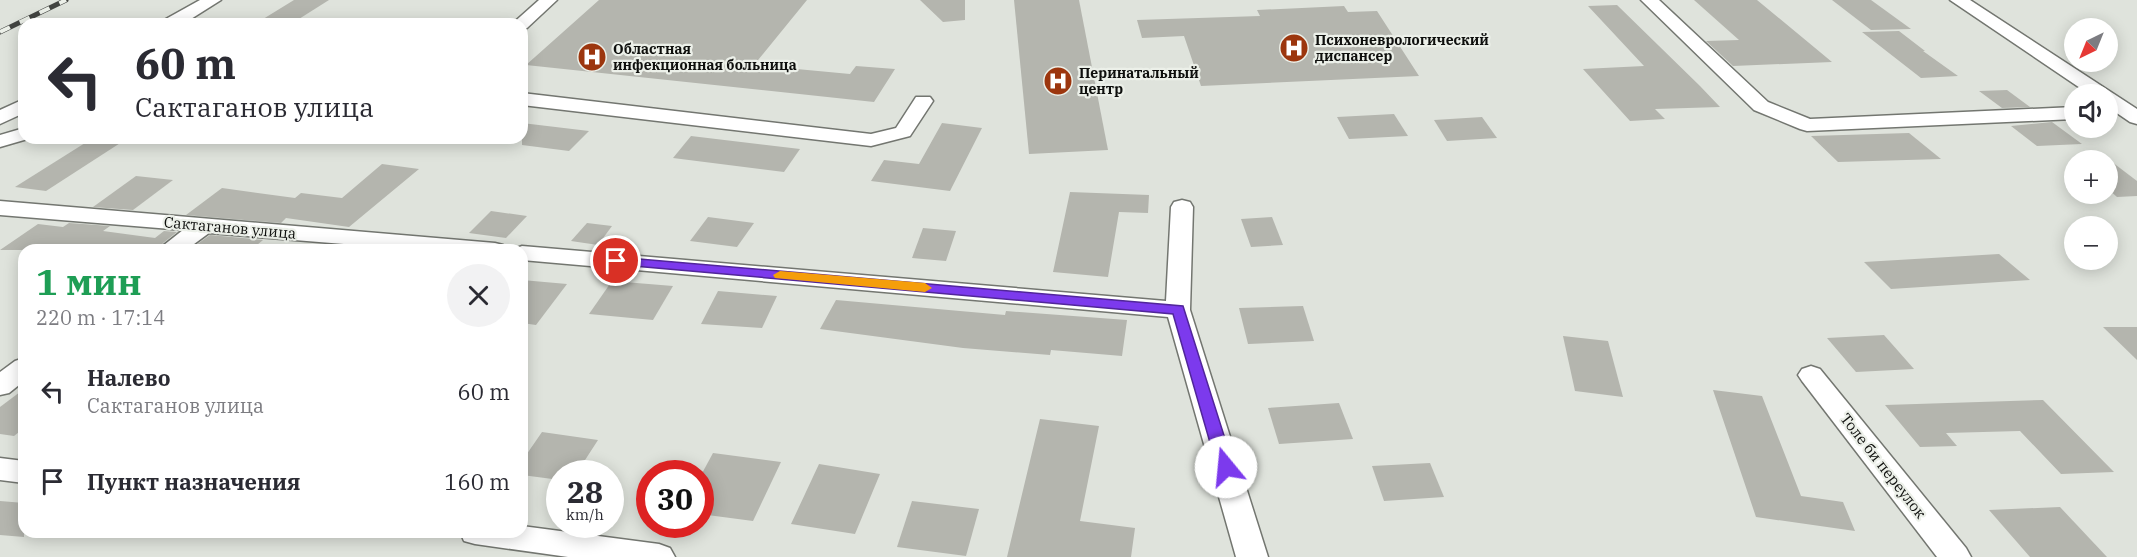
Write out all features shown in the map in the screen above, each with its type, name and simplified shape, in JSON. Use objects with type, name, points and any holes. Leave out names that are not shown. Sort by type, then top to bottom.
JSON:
[{"type":"street","points":[[181,18],[213,0]]},
{"type":"street","points":[[528,18],[549,0]]},
{"type":"street","points":[[1649,0],[1761,106],[1807,125],[2064,113]]},
{"type":"street","points":[[1958,0],[2086,84]]},
{"type":"street","points":[[528,100],[871,140],[903,132],[923,101]]},
{"type":"street","points":[[0,118],[18,108]]},
{"type":"street","points":[[0,141],[18,136]]},
{"type":"street","points":[[1182,207],[1178,310],[1252,557]]},
{"type":"street","name":"Сактаганов улица","points":[[0,208],[425,244]]},
{"type":"street","points":[[180,244],[204,225]]},
{"type":"street","points":[[528,254],[1178,310]]},
{"type":"street","points":[[0,386],[18,372]]},
{"type":"street","name":"Толе би переулок","points":[[1811,375],[1955,557]]},
{"type":"street","points":[[0,469],[18,471]]},
{"type":"street","points":[[519,538],[659,557]]},
{"type":"building","points":[[294,0],[329,0],[300,18],[265,18]]},
{"type":"building","name":"Областная инфекционная больница","points":[[599,0],[807,0],[754,65],[850,74],[856,66],[895,69],[874,102],[528,65]]},
{"type":"building","points":[[920,0],[965,0],[965,20],[943,22]]},
{"type":"building","name":"Перинатальный центр","points":[[1014,0],[1079,0],[1108,150],[1029,154]]},
{"type":"building","points":[[1694,0],[1757,0],[1832,62],[1733,66],[1706,41],[1739,40]]},
{"type":"building","points":[[1832,0],[1871,0],[1911,29],[1871,30]]},
{"type":"building","points":[[1617,5],[1720,107],[1655,109],[1665,119],[1630,121],[1583,69],[1644,66],[1588,6]]},
{"type":"building","name":"Психоневрологический диспансер","points":[[1344,6],[1348,12],[1377,11],[1419,76],[1201,86],[1184,36],[1142,38],[1137,20],[1260,16],[1257,10]]},
{"type":"building","points":[[1899,31],[1958,76],[1921,78],[1862,32]]},
{"type":"building","points":[[2007,90],[2030,107],[2002,108],[1979,91]]},
{"type":"building","points":[[1394,114],[1408,136],[1349,139],[1337,117]]},
{"type":"building","points":[[1482,117],[1497,138],[1447,141],[1434,120]]},
{"type":"building","points":[[2052,122],[2064,131],[2064,138],[2074,138],[2082,144],[2037,146],[2011,126]]},
{"type":"building","points":[[942,123],[982,128],[950,191],[871,181],[884,160],[919,164]]},
{"type":"building","points":[[528,124],[589,131],[569,151],[522,145],[528,144]]},
{"type":"building","points":[[1909,133],[1941,159],[1838,162],[1811,136]]},
{"type":"building","points":[[691,136],[800,149],[784,172],[673,158]]},
{"type":"building","points":[[83,144],[119,144],[46,191],[15,187]]},
{"type":"building","points":[[382,164],[419,169],[349,227],[286,218],[281,223],[186,215],[222,188],[295,198],[301,193],[342,198]]},
{"type":"building","points":[[2118,167],[2137,181],[2137,196],[2118,197]]},
{"type":"building","points":[[136,176],[173,180],[133,210],[93,207]]},
{"type":"building","points":[[1070,192],[1149,195],[1148,213],[1119,212],[1108,277],[1053,272]]},
{"type":"building","points":[[491,211],[527,216],[506,238],[469,233]]},
{"type":"building","points":[[708,217],[754,223],[737,247],[690,241]]},
{"type":"building","points":[[1272,217],[1283,245],[1251,247],[1241,219]]},
{"type":"building","points":[[69,223],[110,226],[103,231],[155,238],[164,231],[177,232],[162,244],[18,244],[18,250],[0,250],[38,224],[63,227]]},
{"type":"building","points":[[587,223],[612,226],[598,245],[571,241]]},
{"type":"building","points":[[923,228],[956,231],[946,261],[912,258]]},
{"type":"building","points":[[210,235],[263,240],[258,244],[197,244]]},
{"type":"building","points":[[1999,254],[2030,280],[1891,289],[1864,262]]},
{"type":"building","points":[[528,281],[567,284],[536,325],[528,324]]},
{"type":"building","points":[[612,281],[673,286],[653,320],[589,314]]},
{"type":"building","points":[[718,291],[777,296],[762,328],[701,324]]},
{"type":"building","points":[[836,300],[1005,315],[1006,311],[1127,320],[1122,356],[1051,350],[1050,355],[963,348],[820,329]]},
{"type":"building","points":[[1303,306],[1314,341],[1248,344],[1239,308]]},
{"type":"building","points":[[2103,327],[2137,327],[2137,360]]},
{"type":"building","points":[[1884,335],[1914,369],[1856,372],[1827,338]]},
{"type":"building","points":[[1563,336],[1608,341],[1623,397],[1575,391]]},
{"type":"building","points":[[1713,390],[1762,396],[1801,496],[1843,502],[1855,531],[1756,517]]},
{"type":"building","points":[[18,394],[18,433],[14,436],[0,434],[0,407]]},
{"type":"building","points":[[2043,400],[2114,472],[2061,474],[2020,431],[1946,433],[1957,446],[1920,447],[1885,405]]},
{"type":"building","points":[[1339,403],[1353,439],[1279,444],[1268,408]]},
{"type":"building","points":[[1040,419],[1099,426],[1080,521],[1135,528],[1131,557],[1007,557]]},
{"type":"building","points":[[542,432],[598,440],[585,460],[546,460],[546,478],[528,476],[528,452]]},
{"type":"building","points":[[713,453],[781,462],[753,521],[714,516],[714,460],[709,460]]},
{"type":"building","points":[[1430,463],[1444,497],[1384,501],[1372,466]]},
{"type":"building","points":[[819,464],[880,474],[855,534],[791,524]]},
{"type":"building","points":[[0,501],[18,502],[18,536],[0,535]]},
{"type":"building","points":[[912,501],[979,509],[966,556],[897,547]]},
{"type":"building","points":[[2060,507],[2107,557],[2030,557],[1989,510]]},
{"type":"railway","points":[[29,18],[66,0]]},
{"type":"railway","points":[[0,32],[18,23]]},
{"type":"slow traffic","points":[[780,275],[925,288]]},
{"type":"place","name":"Психоневрологический диспансер","points":[[1294,48]]},
{"type":"place","name":"Областная инфекционная больница","points":[[592,57]]},
{"type":"place","name":"Перинатальный центр","points":[[1058,81]]},
{"type":"route","points":[[616,261],[1178,310],[1226,467]]}]
